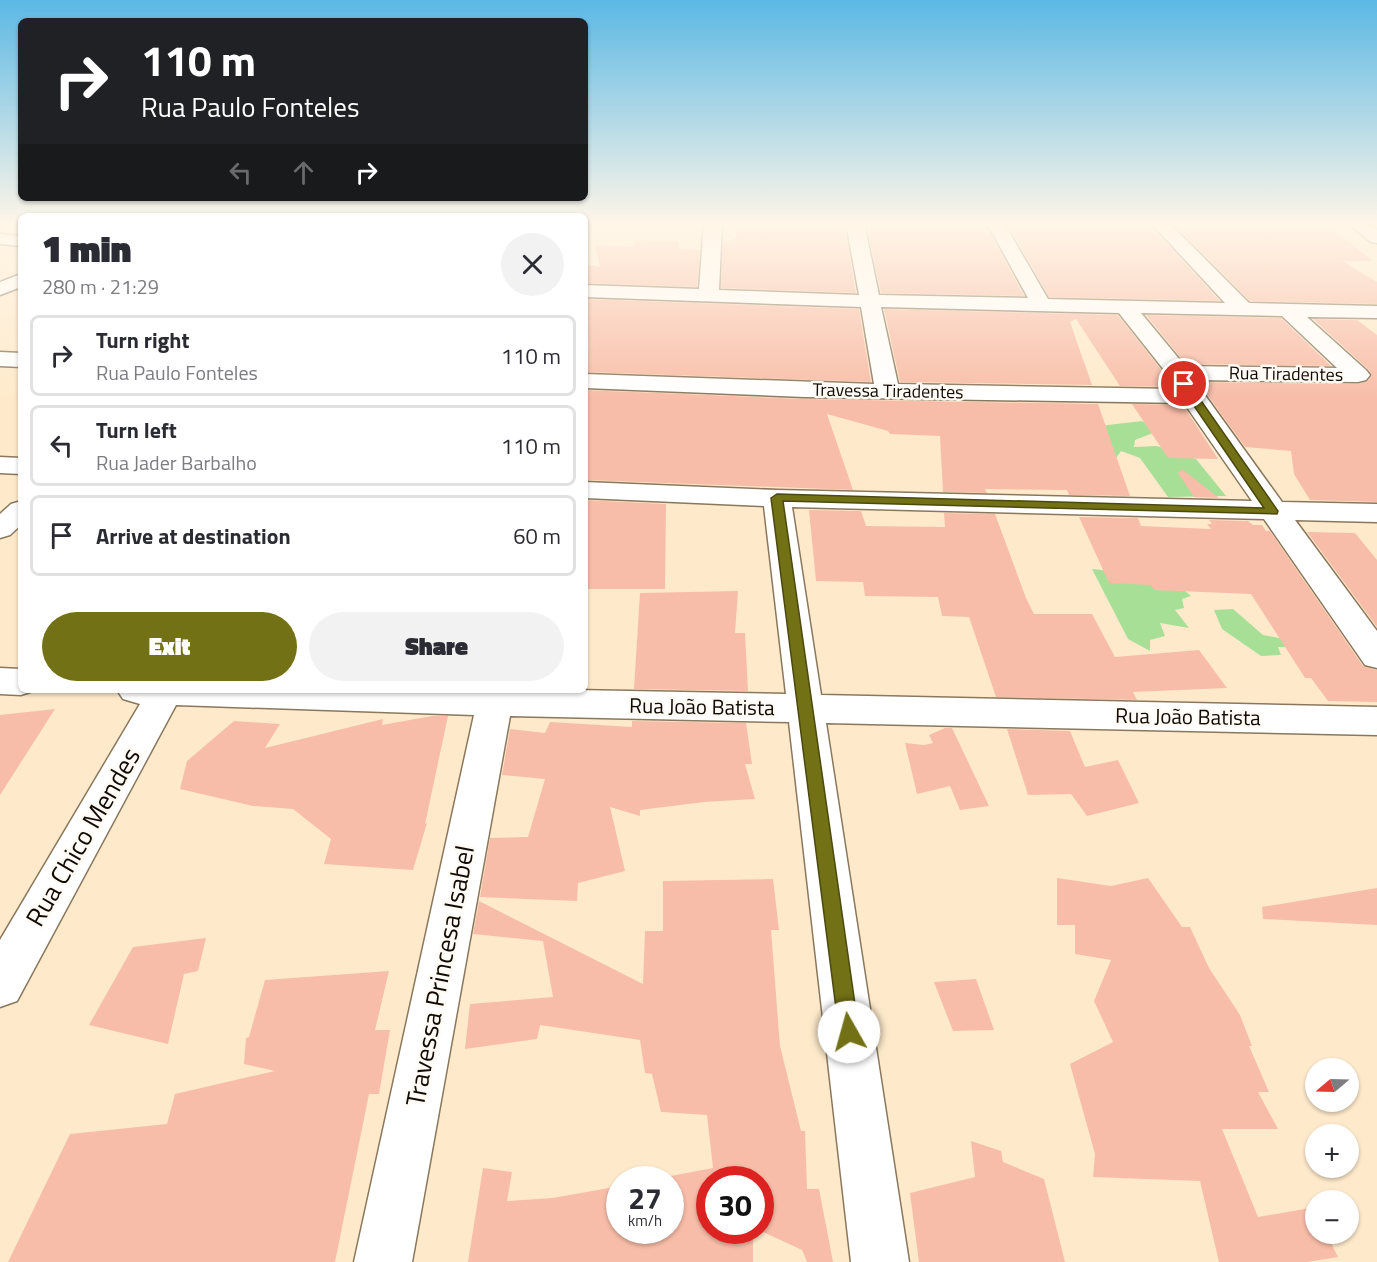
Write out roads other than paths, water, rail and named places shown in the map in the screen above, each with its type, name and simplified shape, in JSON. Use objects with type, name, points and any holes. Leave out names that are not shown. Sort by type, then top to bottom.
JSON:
[{"type":"street","points":[[1,288],[16,282]]},
{"type":"street","points":[[709,294],[710,282]]},
{"type":"street","points":[[866,282],[887,390]]},
{"type":"street","points":[[1029,282],[1042,305]]},
{"type":"street","points":[[1216,282],[1242,309]]},
{"type":"street","points":[[588,291],[870,301],[1377,312]]},
{"type":"street","points":[[1125,307],[1184,384],[1377,656]]},
{"type":"street","name":"Rua Tiradentes","points":[[1184,384],[1358,375],[1287,310]]},
{"type":"street","points":[[0,359],[18,360]]},
{"type":"street","name":"Travessa Tiradentes","points":[[588,381],[804,390],[1184,384]]},
{"type":"street","points":[[0,465],[18,466]]},
{"type":"street","points":[[588,490],[777,498],[1377,513]]},
{"type":"street","points":[[777,498],[880,1262]]},
{"type":"street","points":[[0,529],[18,513]]},
{"type":"street","points":[[0,681],[18,682]]},
{"type":"street","name":"Rua Chico Mendes","points":[[0,984],[155,693]]},
{"type":"street","name":"Rua João Batista","points":[[292,693],[496,696],[806,709],[1377,722]]},
{"type":"street","name":"Travessa Princesa Isabel","points":[[383,1262],[496,696]]}]
